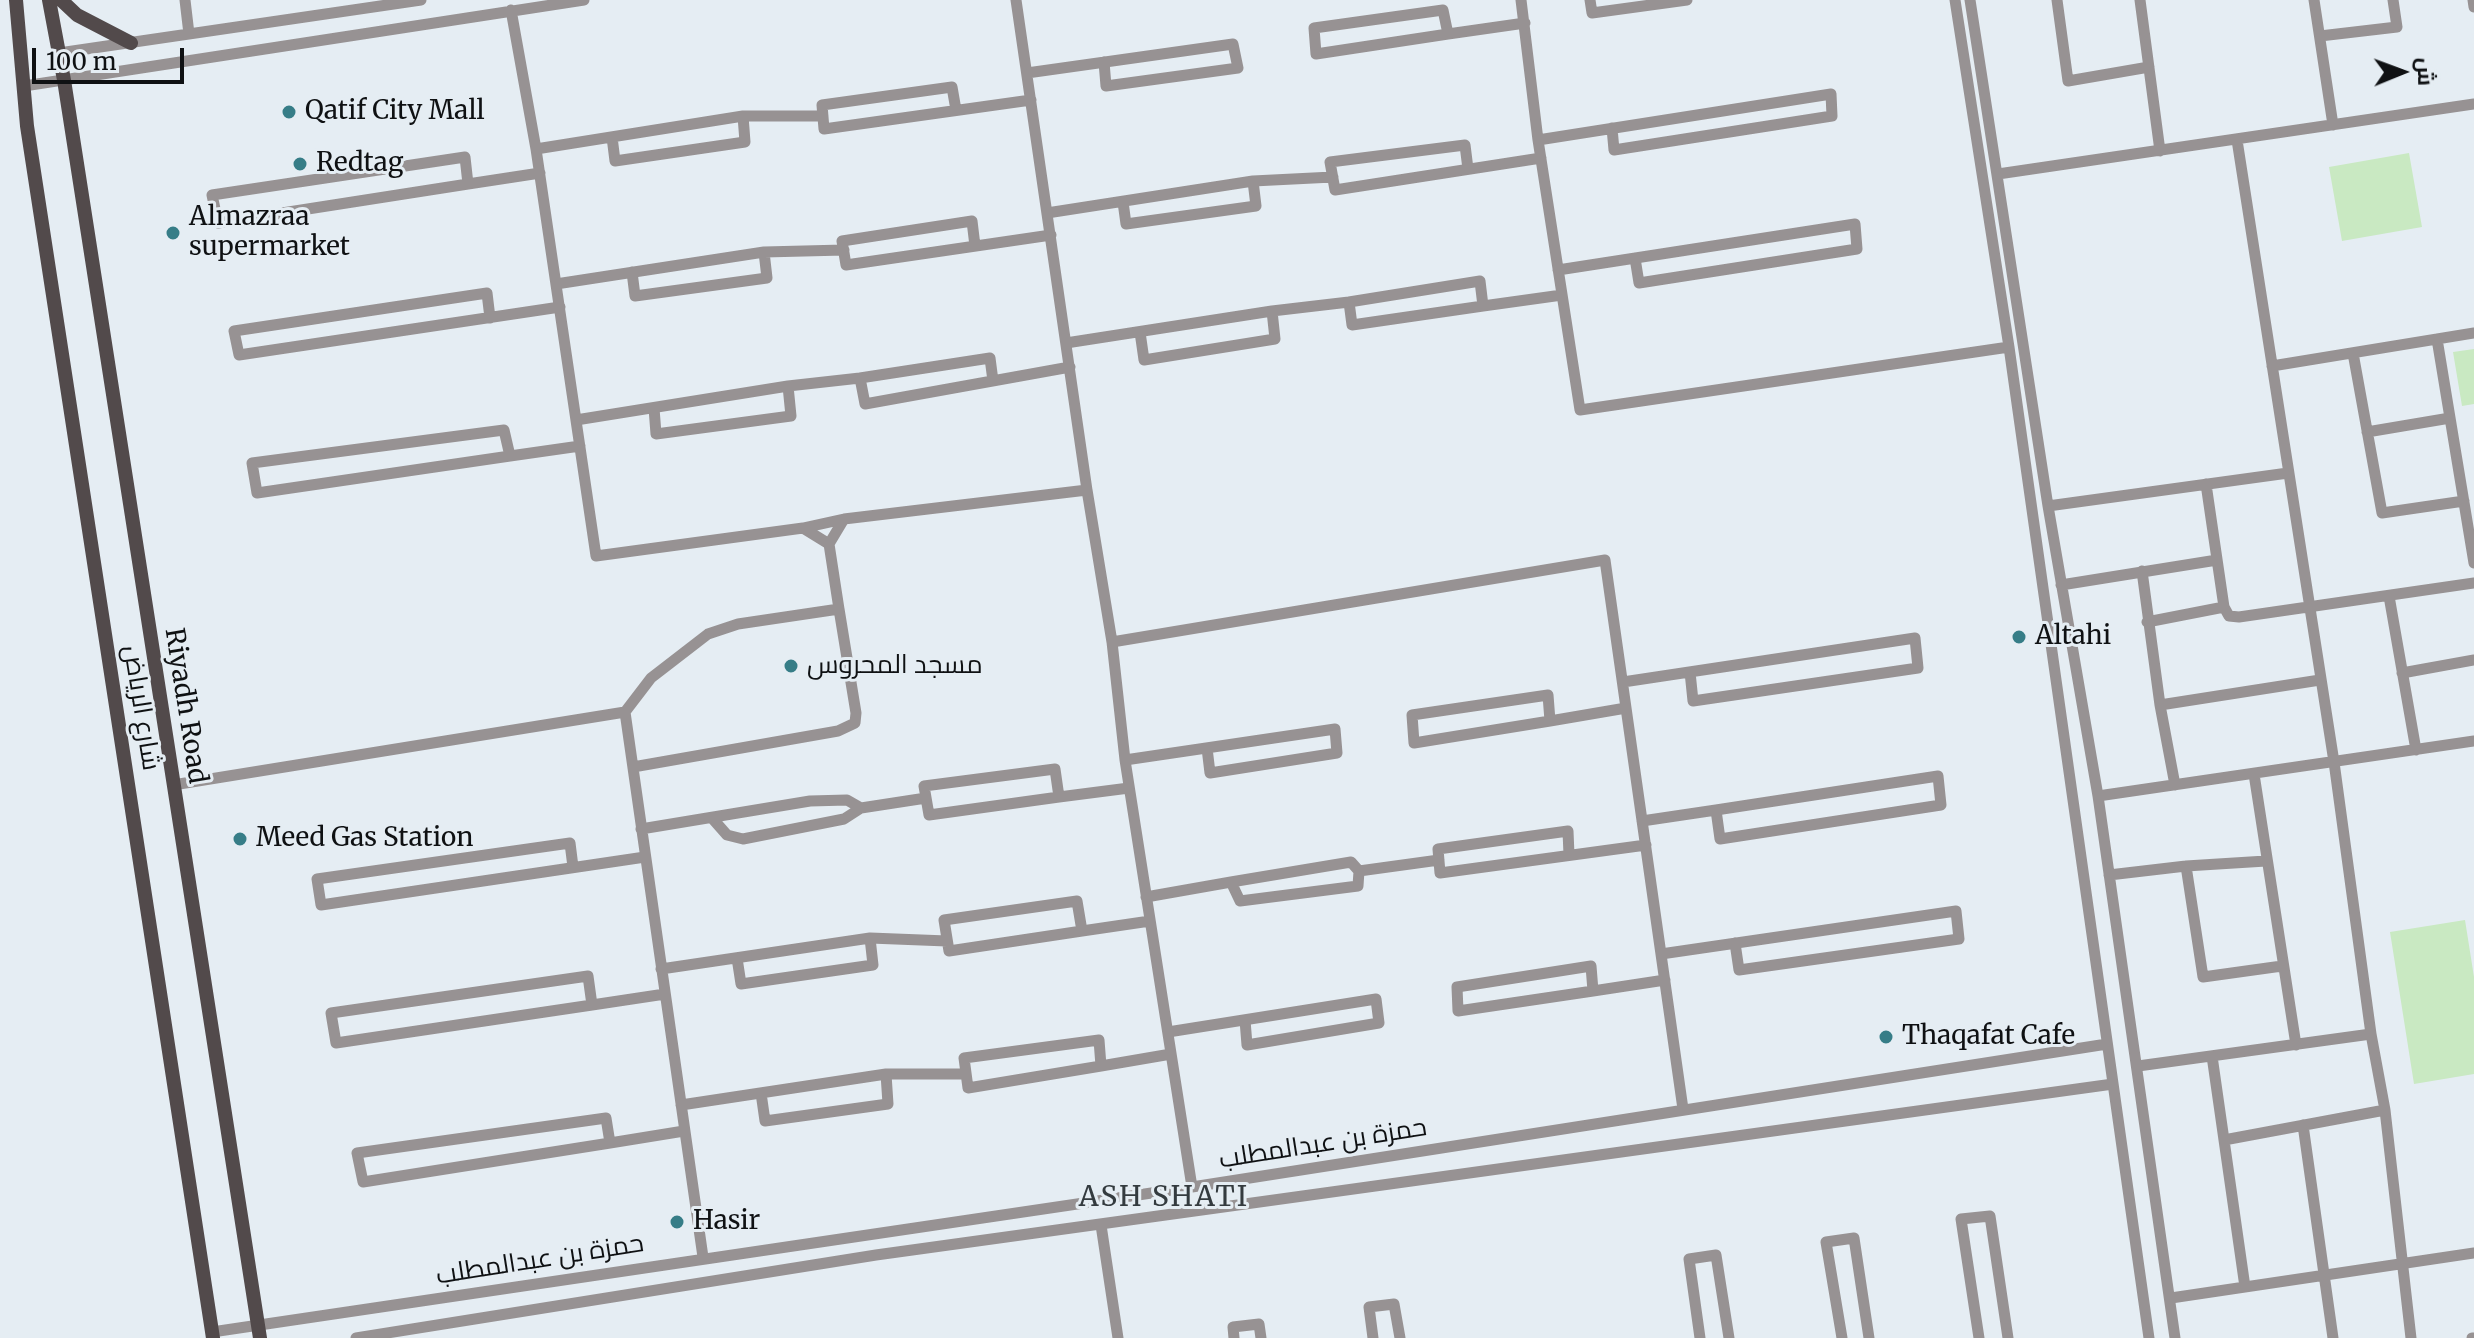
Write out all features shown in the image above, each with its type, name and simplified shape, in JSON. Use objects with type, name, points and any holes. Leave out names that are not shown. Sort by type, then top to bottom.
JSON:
[{"type":"main road","name":"شارع الرياض","points":[[16,0],[27,126],[213,1335]]},
{"type":"main road","name":"Riyadh Road","points":[[49,0],[259,1332]]},
{"type":"main road","points":[[65,2],[93,25],[131,43]]},
{"type":"street","points":[[185,0],[189,34]]},
{"type":"street","points":[[59,53],[421,0]]},
{"type":"street","points":[[24,86],[584,0]]},
{"type":"street","points":[[1016,0],[1112,642],[1129,788],[1192,1187]]},
{"type":"street","points":[[1521,0],[1538,140],[1580,410],[2009,347]]},
{"type":"street","points":[[1590,0],[1592,13],[1687,0]]},
{"type":"street","points":[[1955,0],[2009,347],[2149,1338]]},
{"type":"street","points":[[1970,0],[2048,506],[2098,796],[2175,1338]]},
{"type":"street","points":[[2057,0],[2068,81],[2149,67]]},
{"type":"street","points":[[2140,0],[2160,151]]},
{"type":"street","points":[[2314,0],[2333,125]]},
{"type":"street","points":[[2320,36],[2397,27],[2393,0]]},
{"type":"street","points":[[2473,0],[2474,7]]},
{"type":"street","points":[[511,10],[540,173],[596,556],[803,528],[844,519],[1087,490]]},
{"type":"street","points":[[1448,34],[1443,10],[1314,28],[1316,54],[1525,23]]},
{"type":"street","points":[[1027,73],[1104,62],[1233,44],[1238,68],[1106,86],[1104,62]]},
{"type":"street","points":[[956,110],[952,87],[822,105],[824,129],[1031,100]]},
{"type":"street","points":[[1538,140],[1612,128],[1831,94],[1832,116],[1614,150],[1612,128]]},
{"type":"street","points":[[1998,174],[2474,104]]},
{"type":"street","points":[[536,149],[743,116],[823,116]]},
{"type":"street","points":[[612,137],[615,161],[745,142],[743,116]]},
{"type":"street","points":[[2237,140],[2385,1110],[2411,1338]]},
{"type":"street","points":[[1468,169],[1465,145],[1330,162],[1335,190],[1541,158]]},
{"type":"street","points":[[468,184],[465,157],[212,195],[218,223],[540,173]]},
{"type":"street","points":[[1047,213],[1253,181],[1333,177]]},
{"type":"street","points":[[1123,202],[1126,224],[1256,206],[1253,181]]},
{"type":"street","points":[[975,246],[972,221],[842,241],[846,265],[1051,235]]},
{"type":"street","points":[[1558,270],[1635,258],[1855,224],[1857,249],[1639,283],[1635,258]]},
{"type":"street","points":[[556,284],[764,252],[844,250]]},
{"type":"street","points":[[632,272],[635,296],[767,278],[764,252]]},
{"type":"street","points":[[1066,343],[1480,281],[1483,306]]},
{"type":"street","points":[[490,318],[487,293],[234,331],[239,355],[490,318],[560,307]]},
{"type":"street","points":[[1349,302],[1352,325],[1562,295]]},
{"type":"street","points":[[1140,332],[1144,360],[1275,339],[1272,311]]},
{"type":"street","points":[[2272,366],[2474,333]]},
{"type":"street","points":[[2437,339],[2474,563]]},
{"type":"street","points":[[2353,353],[2382,513],[2464,501]]},
{"type":"street","points":[[576,420],[990,358],[993,381]]},
{"type":"street","points":[[860,378],[865,404],[1070,367]]},
{"type":"street","points":[[654,408],[656,434],[791,416],[788,386]]},
{"type":"street","points":[[2367,432],[2450,418]]},
{"type":"street","points":[[510,456],[504,430],[252,463],[257,493],[580,446]]},
{"type":"street","points":[[2048,506],[2288,473]]},
{"type":"street","points":[[2206,484],[2224,607],[2234,618],[2474,583]]},
{"type":"street","points":[[633,767],[838,731],[855,723],[829,544],[844,519]]},
{"type":"street","points":[[803,528],[829,544]]},
{"type":"street","points":[[1112,642],[1605,560],[1683,1109]]},
{"type":"street","points":[[2061,585],[2217,560]]},
{"type":"street","points":[[2142,571],[2147,622],[2175,785]]},
{"type":"street","points":[[2389,596],[2416,750]]},
{"type":"street","points":[[2147,622],[2224,607]]},
{"type":"street","points":[[173,785],[625,712],[651,678],[708,634],[738,624],[839,609]]},
{"type":"street","points":[[1623,682],[1915,638],[1918,668],[1693,701],[1690,672]]},
{"type":"street","points":[[2402,673],[2474,660]]},
{"type":"street","points":[[2160,705],[2320,680]]},
{"type":"street","points":[[1550,721],[1548,695],[1412,715],[1414,743],[1550,721],[1626,708]]},
{"type":"street","points":[[625,712],[703,1257]]},
{"type":"street","points":[[1125,760],[1335,729],[1337,753],[1210,773],[1207,748]]},
{"type":"street","points":[[2098,796],[2474,741]]},
{"type":"street","points":[[1059,797],[1055,769],[924,786],[929,815],[1129,788]]},
{"type":"street","points":[[2254,774],[2296,1045]]},
{"type":"street","points":[[1642,821],[1938,776],[1941,805],[1720,839],[1716,810]]},
{"type":"street","points":[[712,818],[727,835],[743,839],[844,819],[861,808],[926,798]]},
{"type":"street","points":[[641,829],[810,801],[847,800],[861,808]]},
{"type":"street","points":[[1569,855],[1568,831],[1438,849],[1440,873],[1646,845]]},
{"type":"street","points":[[573,867],[570,843],[317,879],[321,905],[645,857]]},
{"type":"street","points":[[1359,871],[1439,860]]},
{"type":"street","points":[[2109,875],[2266,861]]},
{"type":"street","points":[[1146,897],[1231,882],[1351,862],[1359,871],[1358,886],[1240,901],[1231,882]]},
{"type":"street","points":[[2186,866],[2203,977],[2282,966]]},
{"type":"street","points":[[1082,931],[1077,901],[944,920],[949,951],[1150,921]]},
{"type":"street","points":[[1661,954],[1735,943],[1956,911],[1959,939],[1739,970],[1735,943]]},
{"type":"street","points":[[661,969],[870,938],[947,941]]},
{"type":"street","points":[[737,958],[741,984],[873,965],[870,938]]},
{"type":"street","points":[[1593,991],[1591,966],[1457,987],[1458,1011],[1593,991],[1665,980]]},
{"type":"street","points":[[592,1005],[588,976],[331,1013],[336,1043],[592,1005],[665,994]]},
{"type":"street","points":[[1168,1032],[1376,999],[1379,1023],[1247,1045],[1245,1020]]},
{"type":"street","points":[[2138,1066],[2371,1034]]},
{"type":"street","points":[[1101,1066],[1099,1040],[964,1058],[968,1088],[1101,1066],[1171,1054]]},
{"type":"street","name":"حمزة بن عبدالمطلب","points":[[213,1335],[259,1332],[703,1257],[1192,1187],[2107,1044]]},
{"type":"street","points":[[2212,1056],[2245,1287]]},
{"type":"street","points":[[681,1105],[886,1074],[966,1074]]},
{"type":"street","points":[[761,1093],[765,1121],[888,1104],[886,1074]]},
{"type":"street","name":"حمزة بن عبدالمطلب","points":[[356,1338],[876,1255],[2113,1084]]},
{"type":"street","points":[[2224,1140],[2385,1110]]},
{"type":"street","points":[[610,1143],[606,1118],[357,1153],[363,1182],[610,1143],[684,1131]]},
{"type":"street","points":[[2303,1125],[2333,1338]]},
{"type":"street","points":[[1979,1338],[1961,1219],[1990,1216],[2008,1338]]},
{"type":"street","points":[[1101,1225],[1118,1338]]},
{"type":"street","points":[[929,1248],[933,1226]]},
{"type":"street","points":[[876,1255],[880,1233]]},
{"type":"street","points":[[1842,1338],[1826,1242],[1854,1238],[1869,1338]]},
{"type":"street","points":[[2171,1298],[2474,1253]]},
{"type":"street","points":[[1700,1338],[1689,1259],[1716,1255],[1729,1338]]},
{"type":"street","points":[[1373,1338],[1369,1307],[1394,1304],[1400,1338]]},
{"type":"street","points":[[1234,1338],[1233,1327],[1259,1324],[1261,1338]]},
{"type":"green space","points":[[2409,153],[2422,227],[2342,241],[2329,167]]},
{"type":"green space","points":[[2474,349],[2474,404],[2462,406],[2453,352]]},
{"type":"green space","points":[[2465,920],[2474,977],[2474,1074],[2414,1084],[2390,932]]},
{"type":"place","name":"Qatif City Mall","points":[[289,112]]},
{"type":"place","name":"Redtag","points":[[300,164]]},
{"type":"place","name":"Almazraa supermarket","points":[[173,233]]},
{"type":"place","name":"Altahi","points":[[2019,637]]},
{"type":"place","name":"مسجد المحروس","points":[[791,666]]},
{"type":"place","name":"Meed Gas Station","points":[[240,839]]},
{"type":"place","name":"Thaqafat Cafe","points":[[1886,1037]]},
{"type":"place","name":"Hasir","points":[[677,1222]]},
{"type":"district","name":"ASH SHATI","points":[[1164,1198]]}]
